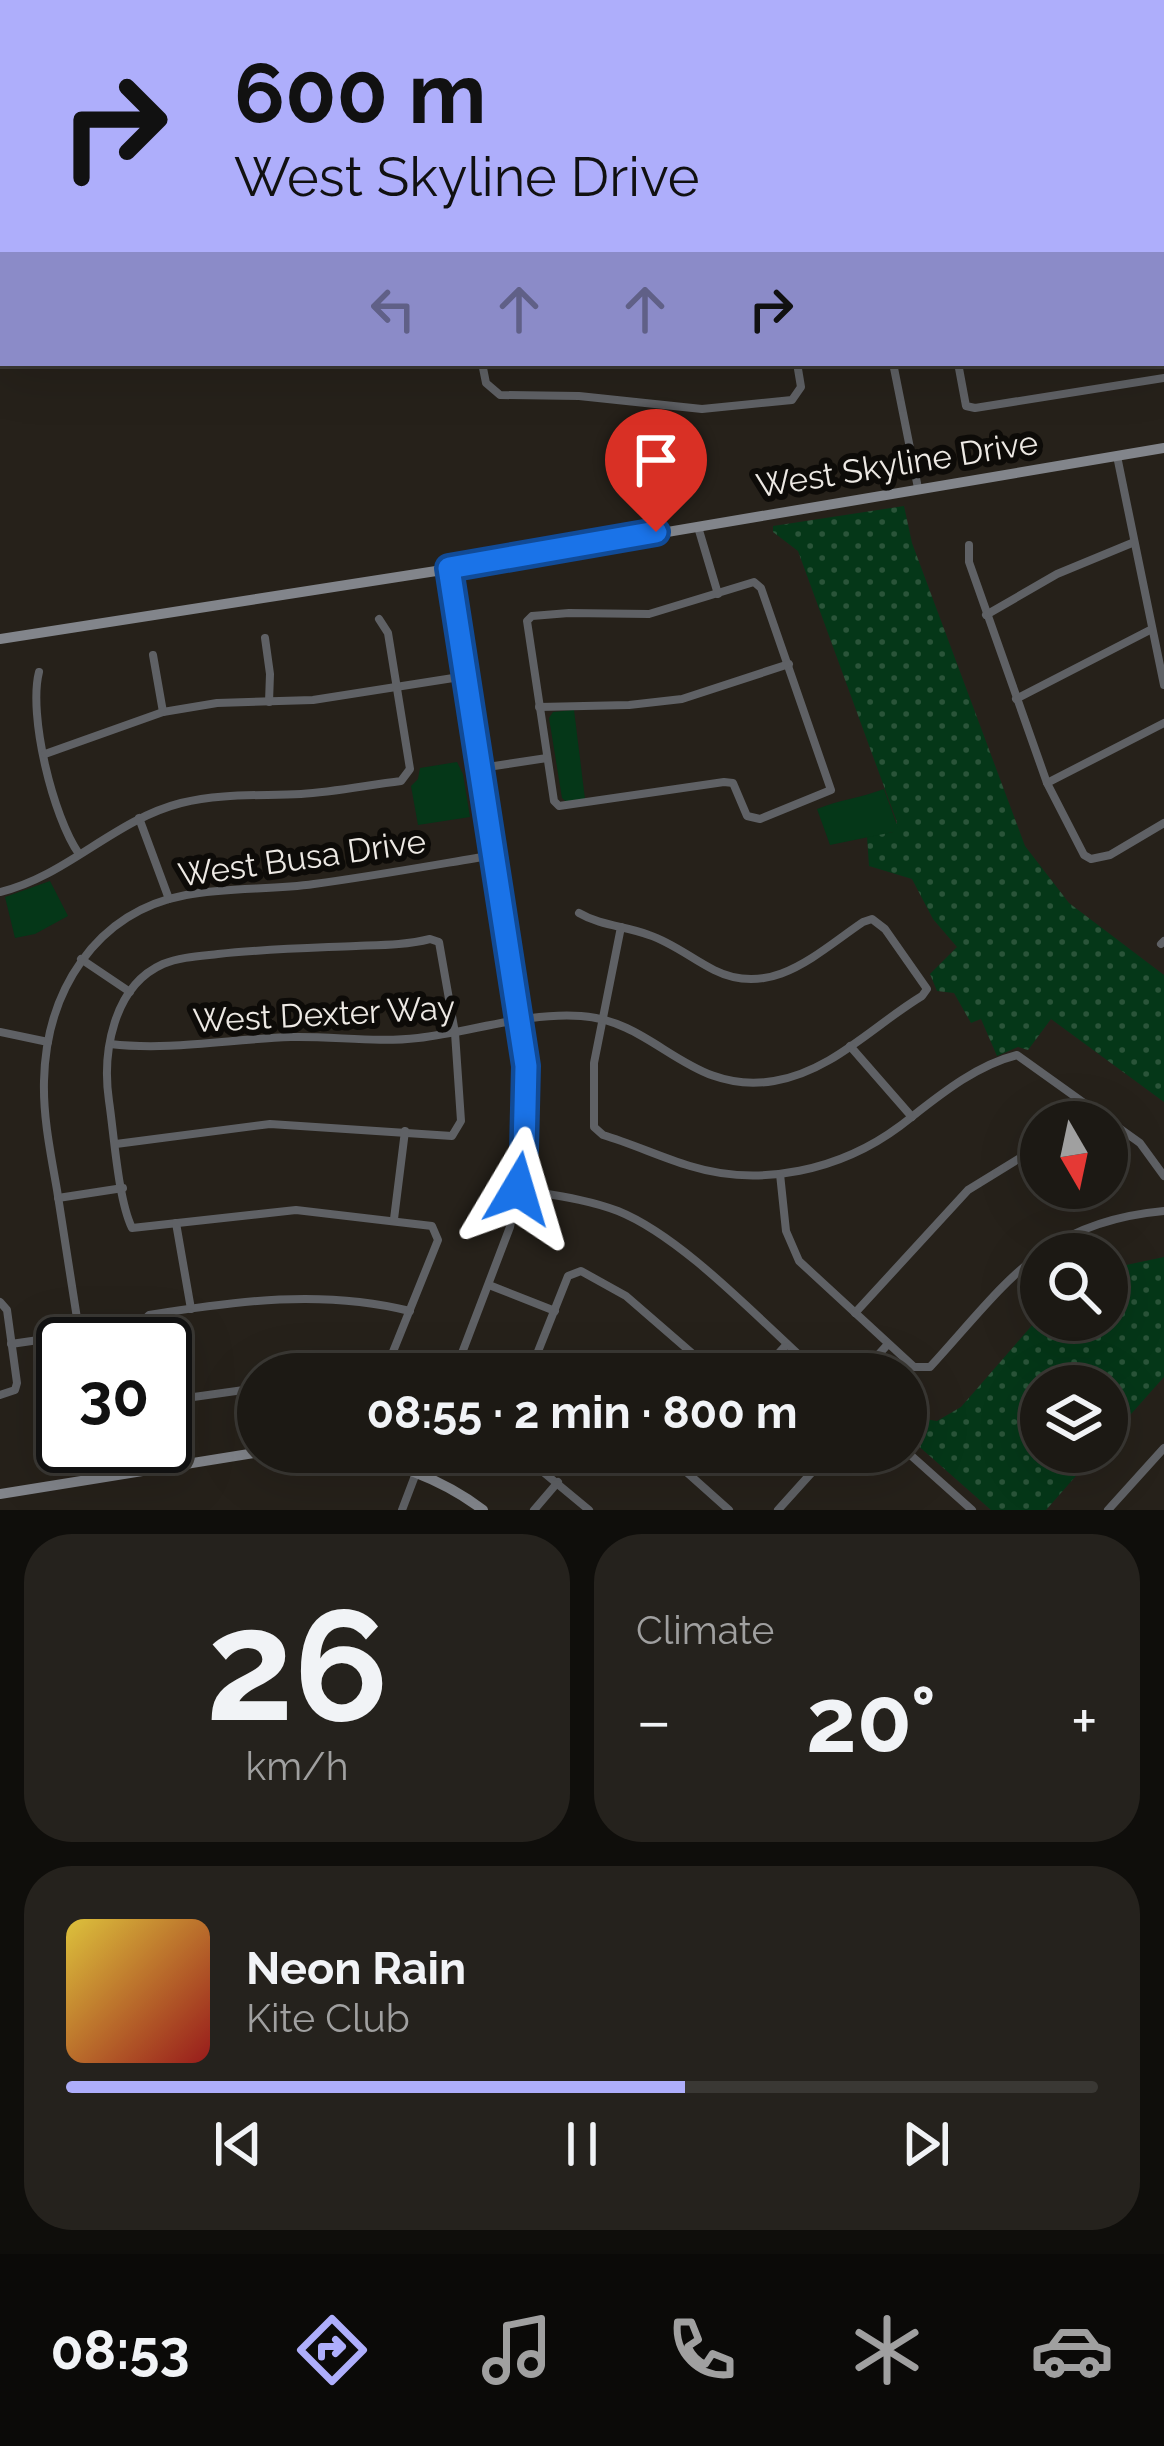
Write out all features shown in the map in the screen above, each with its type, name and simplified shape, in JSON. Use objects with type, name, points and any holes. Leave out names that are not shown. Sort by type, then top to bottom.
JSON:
[{"type":"street","points":[[483,366],[491,391],[500,395],[579,396],[702,409],[792,400],[801,391],[797,366]]},
{"type":"street","points":[[894,366],[918,488]]},
{"type":"street","points":[[959,366],[966,406],[975,408],[1164,378]]},
{"type":"street","name":"West Skyline Drive","points":[[0,639],[1164,448]]},
{"type":"street","points":[[1117,456],[1164,685]]},
{"type":"street","points":[[698,524],[718,594]]},
{"type":"street","points":[[986,615],[1057,574],[1132,543]]},
{"type":"street","points":[[969,545],[969,562],[1016,699],[1047,783],[1075,841],[1091,860],[1110,855],[1164,823]]},
{"type":"street","points":[[449,568],[520,1022],[526,1108],[510,1227],[459,1353]]},
{"type":"street","points":[[754,582],[761,588],[832,790],[752,820],[733,783],[559,806],[554,801],[527,620],[569,613],[649,614],[718,594],[754,582]]},
{"type":"street","points":[[0,892],[42,878],[139,818],[202,799],[307,794],[401,781],[410,769],[388,633],[379,620]]},
{"type":"street","points":[[1016,699],[1150,630]]},
{"type":"street","points":[[265,638],[269,702]]},
{"type":"street","points":[[152,655],[163,712]]},
{"type":"street","points":[[539,707],[682,700],[789,664]]},
{"type":"street","points":[[39,672],[34,691],[53,802],[79,854]]},
{"type":"street","points":[[45,754],[163,712],[217,703],[313,700],[466,676]]},
{"type":"street","points":[[1047,783],[1164,723]]},
{"type":"street","points":[[481,768],[547,758]]},
{"type":"street","points":[[139,818],[169,899]]},
{"type":"street","name":"West Busa Drive","points":[[77,1317],[45,1112],[49,1042],[61,997],[82,959],[123,918],[169,899],[311,885],[494,855]]},
{"type":"street","points":[[579,914],[592,922],[621,927],[594,1063],[593,1127],[597,1132],[713,1172],[780,1174],[865,1149],[974,1073],[1017,1055],[1082,1101]]},
{"type":"street","name":"West Dexter Way","points":[[110,1044],[160,1048],[324,1037],[384,1041],[564,1015],[601,1018],[630,1028],[696,1070],[736,1082],[776,1081],[798,1075],[850,1046],[927,988],[885,929],[872,919],[787,973],[753,981],[716,970],[671,944],[621,927]]},
{"type":"street","points":[[116,1144],[269,1124],[452,1136],[461,1121],[455,1033],[439,942],[182,958],[151,971],[130,992],[110,1044],[107,1088],[123,1188],[132,1228],[279,1210],[432,1226],[437,1233],[393,1353]]},
{"type":"street","points":[[82,959],[130,992]]},
{"type":"street","points":[[0,1032],[49,1042]]},
{"type":"street","points":[[850,1046],[912,1117]]},
{"type":"street","points":[[394,1220],[405,1131]]},
{"type":"street","points":[[1128,1134],[1164,1176]]},
{"type":"street","points":[[855,1313],[968,1190],[1020,1158]]},
{"type":"street","points":[[780,1174],[791,1248],[810,1272],[914,1367],[923,1370],[1046,1246],[1096,1222],[1164,1211]]},
{"type":"street","points":[[58,1198],[123,1188]]},
{"type":"street","points":[[518,1189],[596,1204],[638,1220],[680,1248],[797,1353]]},
{"type":"street","points":[[176,1223],[191,1309]]},
{"type":"street","points":[[538,1353],[572,1272],[581,1271],[626,1296],[692,1353]]},
{"type":"street","points":[[488,1285],[555,1312]]},
{"type":"street","points":[[147,1317],[311,1297],[410,1311]]},
{"type":"street","points":[[0,1302],[7,1310],[15,1390],[0,1395]]},
{"type":"street","points":[[11,1344],[36,1342]]},
{"type":"street","points":[[779,1353],[787,1344]]},
{"type":"street","points":[[880,1353],[888,1344]]},
{"type":"street","points":[[192,1397],[237,1391]]},
{"type":"street","points":[[0,1494],[237,1456]]},
{"type":"street","points":[[1108,1510],[1162,1456]]},
{"type":"street","points":[[927,1470],[972,1510]]},
{"type":"street","points":[[102,1473],[103,1477]]},
{"type":"street","points":[[401,1510],[417,1473]]},
{"type":"street","points":[[419,1473],[483,1510]]},
{"type":"street","points":[[547,1473],[589,1510]]},
{"type":"street","points":[[688,1473],[729,1510]]},
{"type":"street","points":[[778,1510],[811,1473]]},
{"type":"street","points":[[534,1510],[559,1482]]},
{"type":"green space","points":[[904,506],[912,543],[1025,846],[1069,903],[1164,975],[1164,1102],[1051,1019],[1028,1050],[1018,1047],[997,1056],[981,1019],[971,1023],[954,993],[937,991],[930,974],[957,947],[933,919],[912,879],[869,866],[867,836],[893,832],[897,822],[798,551],[773,532],[773,526]]},
{"type":"green space","points":[[574,710],[585,799],[566,802],[549,718],[553,712]]},
{"type":"green space","points":[[457,762],[470,817],[418,825],[411,786],[420,768]]},
{"type":"green space","points":[[884,789],[898,828],[830,845],[817,809]]},
{"type":"green space","points":[[50,881],[68,916],[35,934],[15,938],[5,897]]},
{"type":"green space","points":[[1164,1257],[1164,1377],[1128,1417],[1128,1365],[1020,1365],[1020,1473],[1079,1473],[1046,1510],[991,1510],[927,1454],[927,1419],[937,1421],[961,1407],[1020,1339],[1128,1341],[1128,1265]]},
{"type":"route","points":[[518,1189],[526,1066],[449,568],[656,532]]}]
